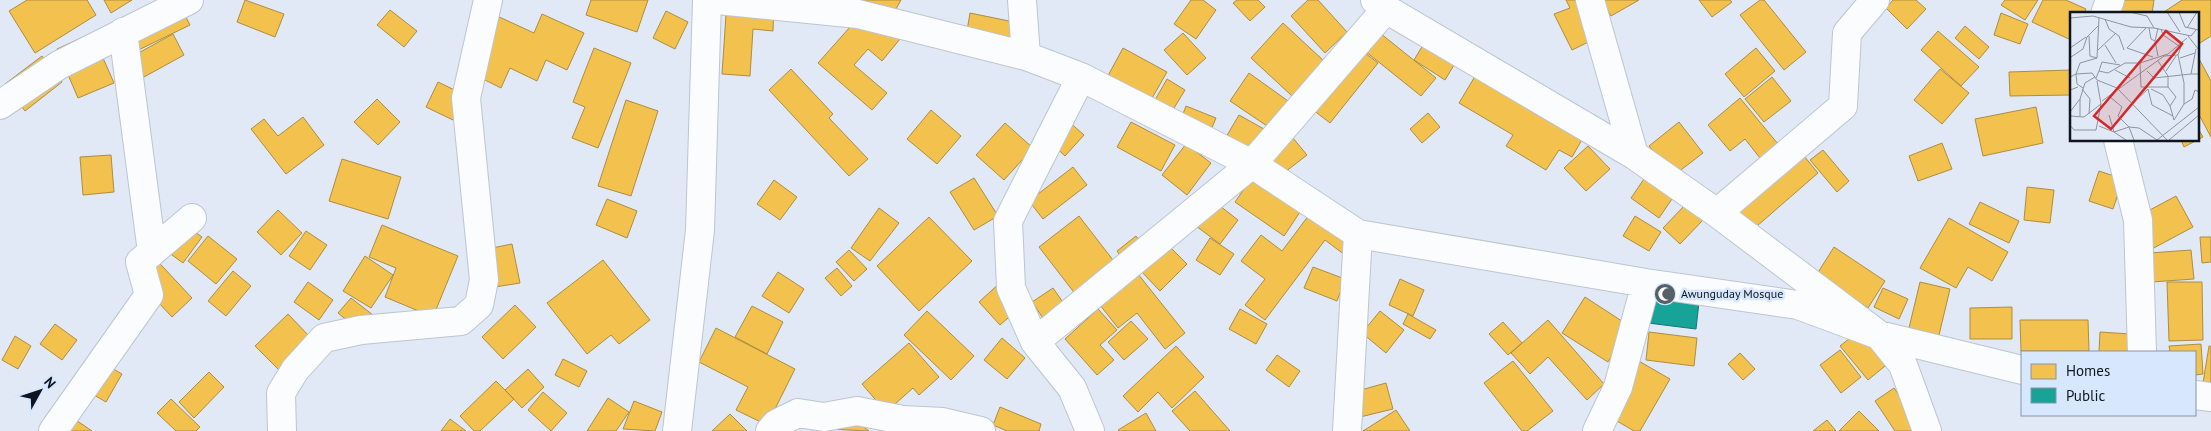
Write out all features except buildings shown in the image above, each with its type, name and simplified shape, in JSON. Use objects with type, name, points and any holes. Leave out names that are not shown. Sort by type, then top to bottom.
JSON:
[{"type":"street","points":[[0,104],[59,65],[189,0]]},
{"type":"street","points":[[282,431],[281,393],[295,370],[324,338],[361,330],[461,321],[479,305],[484,280],[466,98],[488,0]]},
{"type":"street","points":[[678,431],[700,230],[706,0]]},
{"type":"street","points":[[718,0],[861,7],[1026,56],[1081,77],[1252,164],[1358,234],[1646,283],[1798,305],[1879,335],[2021,370]]},
{"type":"street","points":[[1022,0],[1026,56]]},
{"type":"street","points":[[1590,0],[1634,155]]},
{"type":"street","points":[[1717,213],[1843,106],[1847,33],[1875,0]]},
{"type":"street","points":[[2106,12],[2110,0]]},
{"type":"street","points":[[1035,342],[1252,164],[1380,4],[1634,155],[1717,213],[1879,335],[1903,365],[1927,431]]},
{"type":"street","points":[[123,32],[152,252]]},
{"type":"street","points":[[1081,77],[1008,221],[1011,288],[1035,342],[1072,388],[1090,431]]},
{"type":"street","points":[[2118,141],[2138,220],[2142,351]]},
{"type":"street","points":[[53,431],[149,295],[140,262],[192,218]]},
{"type":"street","points":[[1347,431],[1358,234]]},
{"type":"street","points":[[1597,431],[1618,387],[1646,283]]},
{"type":"street","points":[[2196,395],[2211,396]]},
{"type":"street","points":[[770,431],[776,424],[798,413],[824,417],[857,411],[903,420],[943,422],[981,431]]},
{"type":"place","name":"Awunguday Mosque","points":[[1665,294]]}]
